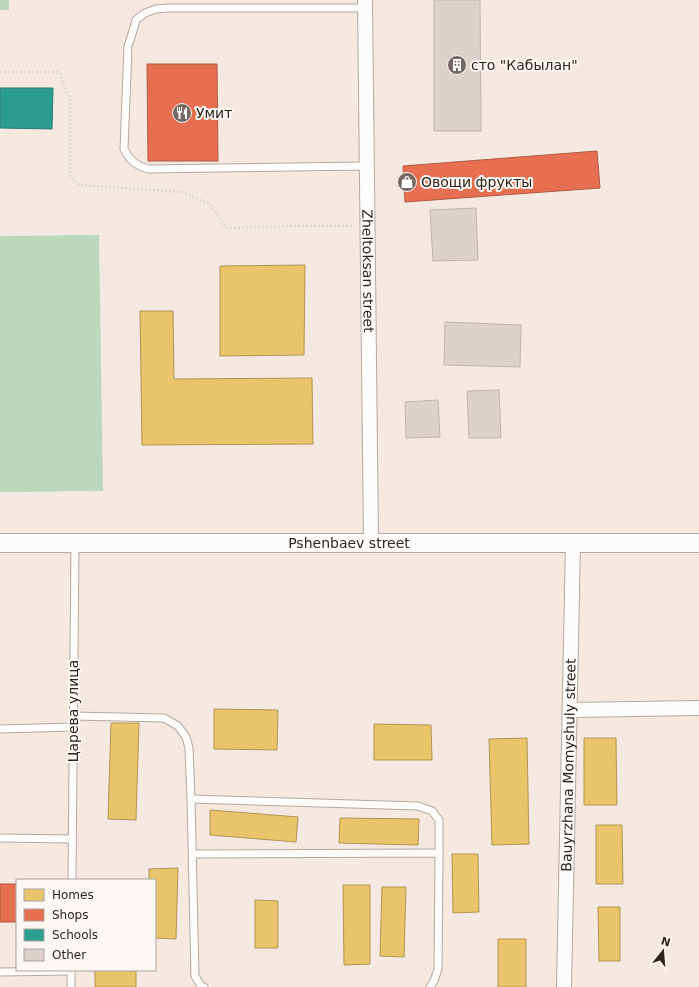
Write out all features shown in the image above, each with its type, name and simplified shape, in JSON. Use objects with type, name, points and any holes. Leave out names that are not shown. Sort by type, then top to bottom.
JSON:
[{"type":"street","name":"Zheltoksan street","points":[[365,4],[371,542]]},
{"type":"street","name":"Pshenbaev street","points":[[0,543],[699,543]]},
{"type":"street","name":"Bauyrzhana Momyshuly street","points":[[564,987],[573,543]]},
{"type":"street","points":[[570,710],[699,708]]},
{"type":"lane","points":[[365,4],[168,8],[156,9],[145,13],[136,20],[128,46],[124,149],[131,161],[139,167],[148,169],[367,166]]},
{"type":"lane","name":"Царева улица","points":[[72,879],[75,542]]},
{"type":"lane","points":[[73,716],[164,718],[178,726],[186,736],[189,748],[191,799],[195,976],[201,986],[204,987]]},
{"type":"lane","points":[[0,729],[73,727]]},
{"type":"lane","points":[[191,799],[418,806],[432,811],[439,820],[438,968],[434,981],[430,987]]},
{"type":"lane","points":[[0,838],[72,839]]},
{"type":"lane","points":[[193,854],[439,853]]},
{"type":"lane","points":[[0,972],[36,971]]},
{"type":"lane","points":[[71,971],[71,987]]},
{"type":"green space","points":[[0,0],[9,0],[9,10],[0,10]]},
{"type":"green space","points":[[99,235],[103,491],[0,492],[0,236]]},
{"type":"building: Homes","points":[[305,265],[304,355],[220,356],[220,266]]},
{"type":"building: Homes","points":[[140,311],[173,311],[174,379],[312,378],[313,444],[142,445]]},
{"type":"building: Homes","points":[[214,709],[278,710],[277,750],[214,749]]},
{"type":"building: Homes","points":[[111,723],[139,723],[136,820],[108,819]]},
{"type":"building: Homes","points":[[374,724],[431,725],[432,760],[374,760]]},
{"type":"building: Homes","points":[[527,738],[529,844],[492,845],[489,739]]},
{"type":"building: Homes","points":[[584,738],[616,738],[617,805],[584,805]]},
{"type":"building: Homes","points":[[210,810],[298,817],[296,842],[210,835]]},
{"type":"building: Homes","points":[[340,818],[419,819],[418,845],[339,843]]},
{"type":"building: Homes","points":[[596,825],[622,825],[623,884],[596,884]]},
{"type":"building: Homes","points":[[452,854],[478,854],[479,912],[453,913]]},
{"type":"building: Homes","points":[[178,868],[176,939],[156,938],[156,879],[149,879],[149,869]]},
{"type":"building: Homes","points":[[343,885],[370,885],[370,964],[344,965]]},
{"type":"building: Homes","points":[[382,887],[406,887],[404,957],[380,956]]},
{"type":"building: Homes","points":[[255,900],[278,901],[278,948],[255,948]]},
{"type":"building: Homes","points":[[598,907],[620,907],[620,961],[599,961]]},
{"type":"building: Homes","points":[[498,939],[526,939],[526,987],[498,987]]},
{"type":"building: Homes","points":[[95,971],[136,971],[136,987],[95,987]]},
{"type":"building: Shops","name":"Умит","points":[[147,64],[217,64],[218,161],[148,161]]},
{"type":"building: Shops","points":[[597,151],[600,188],[405,202],[403,166]]},
{"type":"building: Shops","points":[[0,884],[16,884],[16,922],[0,922]]},
{"type":"building: Schools","points":[[0,88],[53,88],[52,129],[0,128]]},
{"type":"building: Other","name":"сто \"Кабылан\"","points":[[434,0],[480,0],[481,131],[434,131]]},
{"type":"building: Other","points":[[476,208],[478,260],[433,261],[430,210]]},
{"type":"building: Other","points":[[445,322],[521,325],[520,367],[444,365]]},
{"type":"building: Other","points":[[499,390],[501,438],[469,438],[467,391]]},
{"type":"building: Other","points":[[438,400],[440,437],[406,438],[405,402]]},
{"type":"place","name":"сто \"Кабылан\"","points":[[457,65]]},
{"type":"place","name":"Умит","points":[[182,113]]},
{"type":"place","name":"Овощи фрукты","points":[[407,182]]}]
